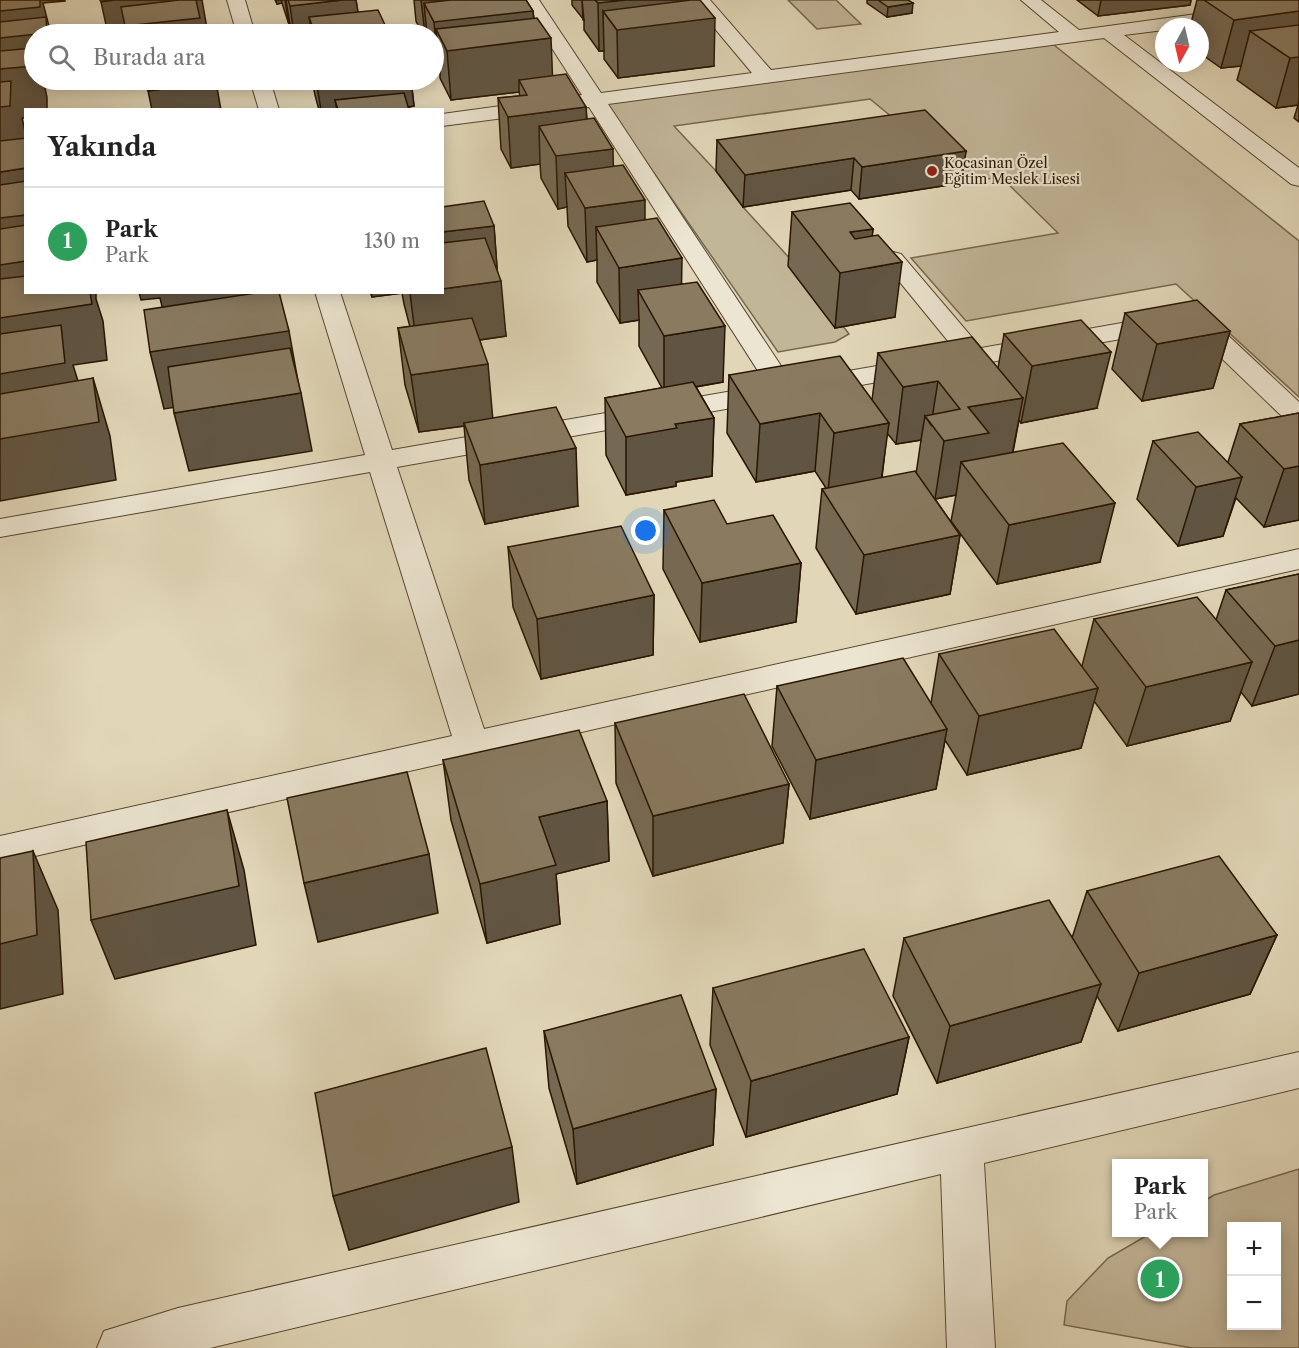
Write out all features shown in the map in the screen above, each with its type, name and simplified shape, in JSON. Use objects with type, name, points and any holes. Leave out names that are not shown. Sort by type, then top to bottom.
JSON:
[{"type":"street","points":[[236,0],[243,24]]},
{"type":"street","points":[[530,0],[784,390]]},
{"type":"street","points":[[700,0],[766,77]]},
{"type":"street","points":[[1030,0],[1074,36]]},
{"type":"street","points":[[444,120],[1299,6]]},
{"type":"street","points":[[1107,31],[1299,179]]},
{"type":"street","points":[[263,90],[268,108]]},
{"type":"street","points":[[893,259],[975,357]]},
{"type":"street","points":[[328,294],[472,744]]},
{"type":"street","points":[[0,528],[1195,318],[1299,417]]},
{"type":"street","points":[[0,850],[1299,559]]},
{"type":"street","points":[[121,1348],[176,1340],[962,1149],[1299,1070]]},
{"type":"street","points":[[962,1149],[971,1348]]},
{"type":"shaded area","points":[[788,0],[836,0],[861,24],[817,29]]},
{"type":"shaded area","name":"Kocasinan Özel Eğitim Meslek Lisesi","points":[[1049,41],[1299,241],[1299,397],[1176,284],[966,321],[911,258],[1058,233],[1001,177],[961,183],[921,141],[870,99],[674,126],[716,171],[743,207],[803,273],[849,334],[835,342],[778,352],[604,101]]},
{"type":"shaded area","points":[[1299,1169],[1299,1348],[1192,1348],[1064,1325],[1067,1301],[1108,1258],[1144,1237],[1208,1237],[1208,1199]]},
{"type":"building","points":[[0,0],[40,0],[40,7],[0,11]]},
{"type":"building","points":[[196,0],[200,18],[125,24],[121,7]]},
{"type":"building","points":[[288,0],[342,0],[290,6]]},
{"type":"building","points":[[451,0],[526,0],[533,11],[434,22],[424,3]]},
{"type":"building","points":[[595,0],[626,0],[598,3]]},
{"type":"building","points":[[700,0],[715,18],[617,30],[603,11]]},
{"type":"building","points":[[878,0],[908,0],[913,3],[888,7]]},
{"type":"building","points":[[1204,0],[1299,0],[1299,11],[1234,20]]},
{"type":"building","points":[[378,10],[385,24],[311,24],[309,17]]},
{"type":"building","points":[[46,17],[46,24],[24,24],[24,35],[0,38],[0,22]]},
{"type":"building","points":[[537,18],[551,38],[447,51],[444,45],[444,28]]},
{"type":"building","points":[[1299,25],[1299,57],[1290,58],[1250,31]]},
{"type":"building","points":[[24,49],[24,67],[0,69],[0,51]]},
{"type":"building","points":[[566,74],[586,107],[508,117],[498,98],[527,95],[519,80]]},
{"type":"building","points":[[11,81],[10,106],[0,107],[0,82]]},
{"type":"building","points":[[404,93],[408,108],[337,108],[335,100]]},
{"type":"building","points":[[925,110],[966,151],[862,167],[854,158],[745,175],[717,140]]},
{"type":"building","points":[[594,118],[613,149],[556,156],[539,126]]},
{"type":"building","points":[[24,138],[24,168],[0,172],[0,141]]},
{"type":"building","points":[[623,165],[645,200],[585,208],[565,173]]},
{"type":"building","points":[[24,181],[24,215],[0,218],[0,185]]},
{"type":"building","points":[[484,201],[494,226],[444,232],[444,207]]},
{"type":"building","points":[[850,203],[873,229],[850,232],[855,239],[878,235],[902,262],[840,273],[792,212]]},
{"type":"building","points":[[657,218],[682,258],[619,268],[596,227]]},
{"type":"building","points":[[24,225],[24,261],[0,265],[0,229]]},
{"type":"building","points":[[485,238],[501,281],[444,289],[444,243]]},
{"type":"building","points":[[24,276],[24,294],[90,294],[92,304],[0,318],[0,279]]},
{"type":"building","points":[[697,282],[725,326],[664,336],[638,290]]},
{"type":"building","points":[[249,294],[280,294],[289,331],[150,352],[144,310]]},
{"type":"building","points":[[1197,300],[1230,331],[1157,344],[1125,313]]},
{"type":"building","points":[[472,318],[488,364],[411,375],[398,328]]},
{"type":"building","points":[[1081,320],[1111,352],[1032,366],[1004,334]]},
{"type":"building","points":[[61,325],[65,363],[0,374],[0,334]]},
{"type":"building","points":[[972,337],[1023,398],[968,407],[989,433],[944,441],[925,416],[960,409],[938,381],[903,387],[878,353]]},
{"type":"building","points":[[290,348],[301,393],[174,413],[168,367]]},
{"type":"building","points":[[840,356],[889,423],[834,433],[820,413],[760,424],[729,375]]},
{"type":"building","points":[[93,378],[99,422],[0,439],[0,394]]},
{"type":"building","points":[[693,382],[714,418],[675,424],[677,428],[626,437],[605,398]]},
{"type":"building","points":[[556,407],[576,448],[480,465],[464,423]]},
{"type":"building","points":[[1299,413],[1299,466],[1284,469],[1240,424]]},
{"type":"building","points":[[1198,432],[1242,477],[1196,487],[1153,441]]},
{"type":"building","points":[[1063,443],[1115,503],[1009,525],[961,462]]},
{"type":"building","points":[[915,471],[960,535],[864,555],[822,489]]},
{"type":"building","points":[[714,500],[727,524],[773,515],[801,563],[702,583],[664,510]]},
{"type":"building","points":[[621,526],[654,595],[537,619],[508,547]]},
{"type":"building","points":[[1299,574],[1299,640],[1275,646],[1226,590]]},
{"type":"building","points":[[1197,597],[1252,662],[1146,687],[1094,619]]},
{"type":"building","points":[[1054,629],[1098,688],[979,716],[939,654]]},
{"type":"building","points":[[903,658],[947,729],[816,760],[777,686]]},
{"type":"building","points":[[744,694],[789,784],[653,816],[615,723]]},
{"type":"building","points":[[579,730],[607,801],[539,817],[556,865],[480,884],[443,760]]},
{"type":"building","points":[[407,772],[429,854],[304,883],[287,798]]},
{"type":"building","points":[[227,810],[239,886],[91,920],[86,842]]},
{"type":"building","points":[[33,851],[37,935],[0,944],[0,858]]},
{"type":"building","points":[[1219,856],[1277,935],[1139,973],[1087,891]]},
{"type":"building","points":[[1049,900],[1101,984],[950,1026],[904,938]]},
{"type":"building","points":[[864,949],[909,1037],[751,1081],[713,988]]},
{"type":"building","points":[[681,995],[716,1089],[573,1129],[544,1031]]},
{"type":"building","points":[[486,1048],[512,1147],[333,1196],[315,1093]]},
{"type":"place","name":"Kocasinan Özel Eğitim Meslek Lisesi","points":[[932,171]]},
{"type":"place","name":"Park","points":[[1160,1279]]}]
